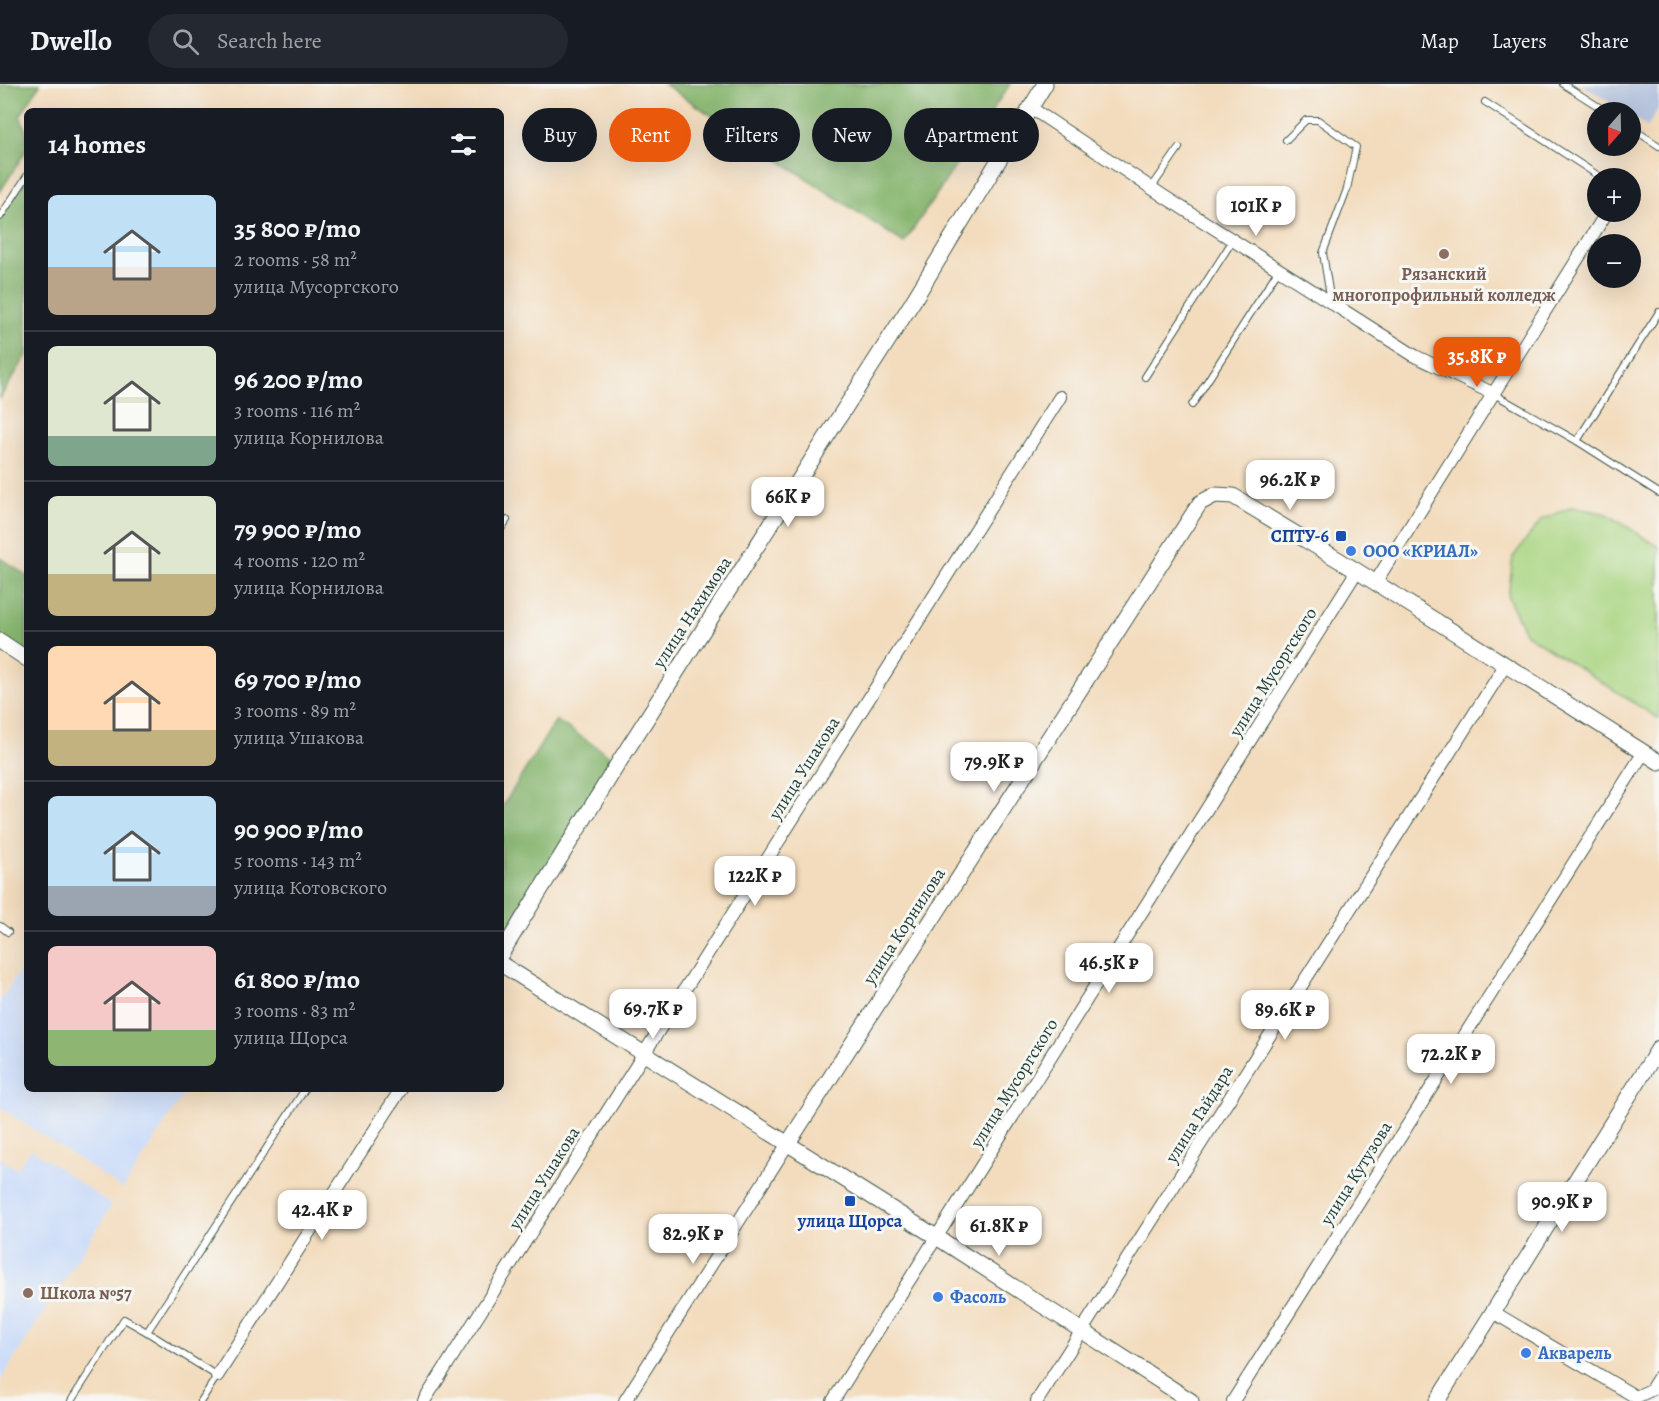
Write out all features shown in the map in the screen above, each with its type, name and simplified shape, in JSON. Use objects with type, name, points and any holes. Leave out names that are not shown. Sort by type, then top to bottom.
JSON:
[{"type":"street","name":"улица Нахимова","points":[[1031,108],[1045,84]]},
{"type":"street","points":[[1039,113],[1415,356],[1492,393]]},
{"type":"street","name":"улица Нахимова","points":[[504,949],[620,762],[912,303],[998,162]]},
{"type":"street","points":[[1375,582],[1601,222]]},
{"type":"street","name":"улица Ушакова","points":[[424,1401],[1060,397]]},
{"type":"street","name":"улица Корнилова","points":[[625,1401],[787,1144],[1200,504],[1215,495],[1233,496],[1357,571]]},
{"type":"street","points":[[1357,571],[1659,762]]},
{"type":"street","name":"улица Мусоргского","points":[[833,1401],[1357,571]]},
{"type":"street","points":[[0,641],[24,657]]},
{"type":"street","name":"улица Гайдара","points":[[1037,1401],[1506,664]]},
{"type":"street","name":"улица Кутузова","points":[[1233,1401],[1644,752]]},
{"type":"street","points":[[504,966],[938,1238],[1191,1401]]},
{"type":"street","points":[[1437,1401],[1659,1048]]},
{"type":"street","points":[[217,1376],[399,1092]]},
{"type":"street","points":[[1493,1312],[1637,1399],[1651,1390],[1659,1377]]},
{"type":"lane","points":[[1563,84],[1592,102]]},
{"type":"lane","points":[[1485,102],[1587,168]]},
{"type":"lane","points":[[1286,140],[1306,120],[1318,120],[1356,147],[1347,189],[1323,253],[1331,303]]},
{"type":"lane","points":[[1641,134],[1659,146]]},
{"type":"lane","points":[[1152,187],[1179,148]]},
{"type":"lane","points":[[0,217],[24,181]]},
{"type":"lane","points":[[1145,376],[1233,240]]},
{"type":"lane","points":[[1192,405],[1279,269]]},
{"type":"lane","points":[[1577,441],[1659,312]]},
{"type":"lane","points":[[1492,393],[1577,441],[1659,493]]},
{"type":"lane","points":[[504,524],[507,519]]},
{"type":"lane","points":[[0,926],[8,932]]},
{"type":"lane","points":[[147,1332],[303,1092]]},
{"type":"lane","points":[[71,1401],[124,1319],[217,1376],[201,1401]]},
{"type":"shaded area","points":[[1581,84],[1659,84],[1659,108],[1647,127],[1641,123],[1641,102],[1609,102]]},
{"type":"shaded area","points":[[24,965],[24,1092],[185,1092],[123,1189],[0,1107],[0,1001]]},
{"type":"shaded area","name":"Школа №57","points":[[31,1149],[112,1205],[0,1381],[0,1158],[17,1169]]},
{"type":"green space","points":[[2,84],[40,84],[20,116],[24,126],[24,154],[0,192],[0,87]]},
{"type":"green space","points":[[664,84],[1010,84],[994,108],[904,108],[904,162],[958,162],[904,243],[782,162],[800,162],[800,108],[703,108],[703,110]]},
{"type":"green space","points":[[24,181],[24,360],[0,398],[0,217]]},
{"type":"green space","points":[[1573,507],[1607,514],[1659,547],[1659,719],[1526,634],[1508,597],[1513,557],[1542,519]]},
{"type":"green space","points":[[0,558],[24,574],[24,656],[0,640]]},
{"type":"green space","points":[[556,720],[619,762],[504,949],[504,804]]},
{"type":"place","name":"Рязанский многопрофильный колледж","points":[[1444,254]]},
{"type":"place","name":"СПТУ-6","points":[[1341,536]]},
{"type":"place","name":"ООО «КРИАЛ»","points":[[1351,551]]},
{"type":"place","name":"улица Щорса","points":[[850,1201]]},
{"type":"place","name":"Школа №57","points":[[28,1293]]},
{"type":"place","name":"Фасоль","points":[[938,1297]]},
{"type":"place","name":"Акварель","points":[[1526,1353]]}]
